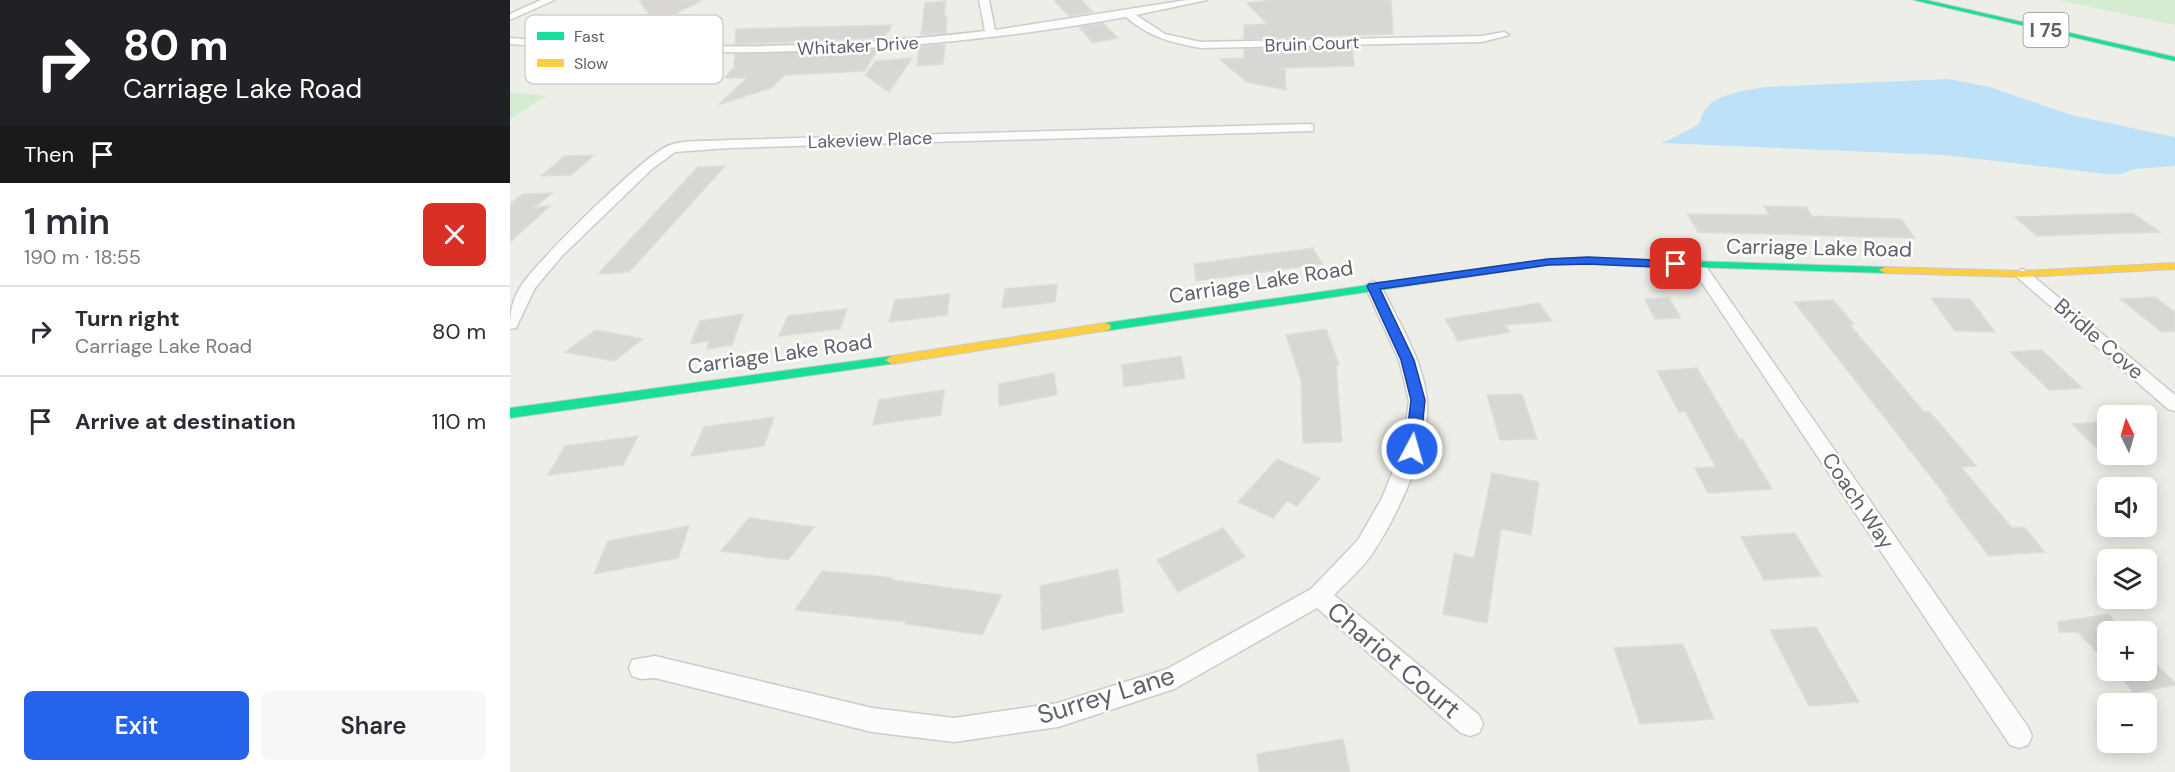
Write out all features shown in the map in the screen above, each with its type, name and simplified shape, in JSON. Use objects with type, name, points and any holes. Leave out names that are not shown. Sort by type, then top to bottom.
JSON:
[{"type":"main road","name":"I 75","points":[[1917,0],[2175,59]]},
{"type":"main road","points":[[1959,0],[2175,48]]},
{"type":"main road","name":"Carriage Lake Road","points":[[510,413],[815,372],[1373,286],[1548,262],[1588,261],[2022,274],[2175,266]]},
{"type":"street","points":[[510,17],[549,0]]},
{"type":"street","points":[[984,0],[991,35]]},
{"type":"street","name":"Whitaker Drive","points":[[723,51],[864,47],[991,35],[1129,14],[1202,0]]},
{"type":"street","name":"Bruin Court","points":[[1129,14],[1146,31],[1172,40],[1201,45],[1482,39],[1504,35]]},
{"type":"street","name":"Whitaker Drive","points":[[510,41],[525,42]]},
{"type":"street","name":"Lakeview Place","points":[[510,324],[528,287],[557,252],[647,166],[672,148],[741,143],[1309,128]]},
{"type":"street","name":"Coach Way","points":[[1698,266],[2019,736]]},
{"type":"street","name":"Bridle Cove","points":[[2022,274],[2175,405]]},
{"type":"street","name":"Surrey Lane","points":[[641,668],[655,667],[872,720],[954,730],[1058,715],[1174,678],[1319,596],[1366,546],[1392,498],[1412,449],[1418,400],[1408,360],[1373,286]]},
{"type":"street","name":"Chariot Court","points":[[1319,596],[1470,724]]},
{"type":"green space","points":[[2057,0],[2175,0],[2175,25]]},
{"type":"green space","points":[[510,92],[546,96],[510,119]]},
{"type":"water","points":[[1948,79],[1990,87],[2071,115],[2175,137],[2175,166],[2106,174],[1944,155],[1662,143],[1700,123],[1703,113],[1716,100],[1736,93],[1766,87]]},
{"type":"building","points":[[639,0],[702,0],[673,15],[650,15]]},
{"type":"building","points":[[1054,0],[1081,0],[1093,12],[1069,16]]},
{"type":"building","points":[[1271,0],[1391,0],[1393,34],[1244,39],[1244,25],[1267,24],[1247,3]]},
{"type":"building","points":[[946,1],[944,16],[947,16],[946,33],[921,35],[925,3]]},
{"type":"building","points":[[1103,23],[1118,38],[1093,43],[1079,27]]},
{"type":"building","points":[[892,25],[884,38],[735,44],[736,29]]},
{"type":"building","points":[[945,44],[943,64],[917,66],[919,46]]},
{"type":"building","points":[[1352,47],[1354,66],[1280,68],[1285,70],[1286,90],[1247,82],[1219,59],[1244,58],[1244,49]]},
{"type":"building","points":[[878,49],[865,71],[785,75],[771,88],[718,105],[747,78],[724,78],[734,68],[735,54]]},
{"type":"building","points":[[912,58],[889,92],[865,75],[876,61]]},
{"type":"building","points":[[594,155],[571,175],[541,176],[565,156]]},
{"type":"building","points":[[725,166],[629,272],[598,274],[698,167]]},
{"type":"building","points":[[552,193],[535,207],[550,206],[510,242],[510,204],[523,194]]},
{"type":"building","points":[[1764,206],[1806,207],[1812,216],[1901,219],[1915,238],[1698,232],[1688,214],[1769,215]]},
{"type":"building","points":[[2133,213],[2160,232],[2037,236],[2015,217]]},
{"type":"building","points":[[1313,248],[1322,264],[1196,281],[1194,264]]},
{"type":"building","points":[[1057,284],[1055,302],[1002,308],[1005,289]]},
{"type":"building","points":[[950,294],[947,315],[889,322],[895,300]]},
{"type":"building","points":[[2155,297],[2175,312],[2175,331],[2162,332],[2120,299]]},
{"type":"building","points":[[1669,298],[1681,318],[1655,319],[1645,299]]},
{"type":"building","points":[[1931,298],[1970,299],[1995,332],[1955,331]]},
{"type":"building","points":[[1833,300],[1854,324],[1850,325],[1924,412],[1930,412],[1976,466],[1961,467],[2012,528],[2024,527],[2045,552],[1989,556],[1946,500],[1949,500],[1794,302]]},
{"type":"building","points":[[1539,303],[1552,321],[1505,325],[1510,332],[1458,341],[1445,319]]},
{"type":"building","points":[[847,309],[840,329],[779,336],[788,316]]},
{"type":"building","points":[[743,314],[732,345],[707,349],[709,341],[690,344],[700,321]]},
{"type":"building","points":[[1326,329],[1339,365],[1336,365],[1342,442],[1303,443],[1301,380],[1286,335]]},
{"type":"building","points":[[596,330],[643,339],[614,361],[565,352]]},
{"type":"building","points":[[2042,350],[2082,388],[2049,390],[2010,352]]},
{"type":"building","points":[[1181,356],[1185,378],[1124,387],[1122,365]]},
{"type":"building","points":[[1697,368],[1772,489],[1708,493],[1695,468],[1716,467],[1685,411],[1679,412],[1657,371]]},
{"type":"building","points":[[1054,373],[1057,395],[999,406],[999,384]]},
{"type":"building","points":[[944,390],[941,415],[873,425],[879,400]]},
{"type":"building","points":[[1522,394],[1537,439],[1500,440],[1487,395]]},
{"type":"building","points":[[774,417],[764,446],[691,456],[704,427]]},
{"type":"building","points":[[2097,423],[2097,448],[2072,424]]},
{"type":"building","points":[[638,436],[623,465],[548,475],[565,446]]},
{"type":"building","points":[[1277,459],[1320,478],[1297,506],[1287,501],[1273,518],[1238,502]]},
{"type":"building","points":[[1492,473],[1539,482],[1531,535],[1501,529],[1487,623],[1443,614],[1454,554],[1474,558]]},
{"type":"building","points":[[749,518],[814,527],[788,560],[721,551]]},
{"type":"building","points":[[689,526],[678,558],[594,574],[608,541]]},
{"type":"building","points":[[1223,528],[1245,557],[1178,592],[1157,560]]},
{"type":"building","points":[[1795,533],[1821,576],[1764,580],[1741,537]]},
{"type":"building","points":[[1118,569],[1123,612],[1042,630],[1040,586]]},
{"type":"building","points":[[822,571],[893,578],[892,580],[1002,595],[982,635],[905,624],[906,622],[795,610]]},
{"type":"building","points":[[2108,614],[2115,621],[2097,621],[2097,652],[2078,632],[2059,632],[2058,622]]},
{"type":"building","points":[[1816,627],[1859,702],[1809,706],[1770,630]]},
{"type":"building","points":[[1683,644],[1714,719],[1640,724],[1614,648]]},
{"type":"building","points":[[2157,665],[2175,683],[2175,685],[2134,693],[2124,681],[2157,681]]},
{"type":"building","points":[[1343,739],[1350,772],[1259,772],[1257,754]]},
{"type":"traffic: fast","points":[[1917,0],[2175,59]]},
{"type":"traffic: fast","points":[[1105,327],[1548,262],[1588,261],[1885,270]]},
{"type":"traffic: fast","points":[[510,413],[892,360]]},
{"type":"traffic: slow","points":[[1885,270],[2022,274],[2175,266]]},
{"type":"traffic: slow","points":[[892,360],[1105,327]]},
{"type":"route","points":[[1412,449],[1418,400],[1408,360],[1373,286],[1548,262],[1676,264]]}]
